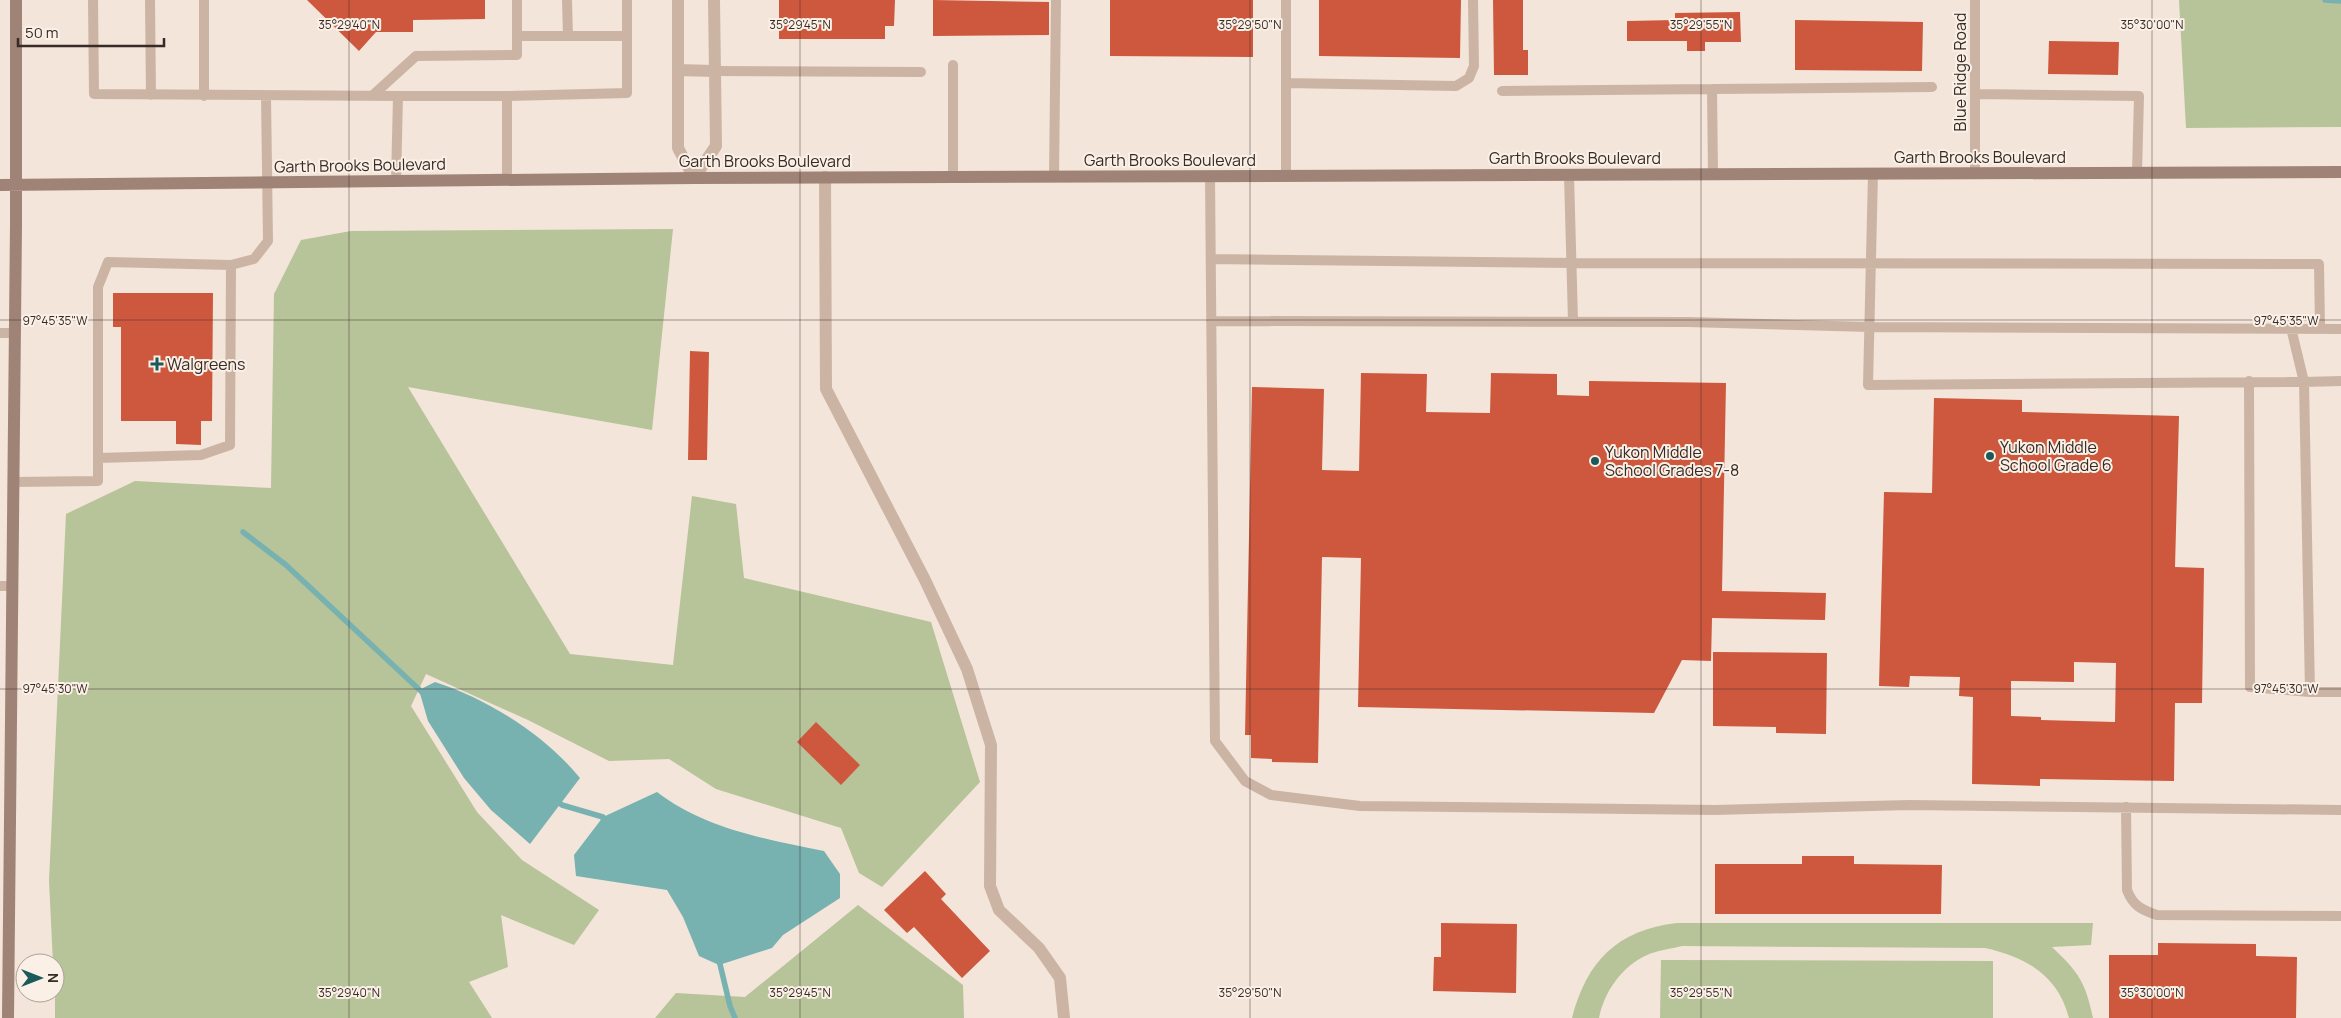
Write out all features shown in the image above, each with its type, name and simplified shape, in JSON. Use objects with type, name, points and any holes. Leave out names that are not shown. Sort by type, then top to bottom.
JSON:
[{"type":"street","points":[[8,1018],[4,973],[6,586],[13,482],[17,184],[16,0]]},
{"type":"street","points":[[678,0],[678,148],[694,178],[716,146],[714,0]]},
{"type":"street","points":[[678,70],[715,71]]},
{"type":"street","name":"Garth Brooks Boulevard","points":[[0,184],[825,177],[2341,172]]},
{"type":"street","points":[[825,177],[826,389],[925,580],[967,669],[991,745],[990,886],[999,910],[1038,948],[1060,978],[1064,1018]]},
{"type":"lane","points":[[93,0],[94,94],[204,96],[625,94],[628,91],[626,0]]},
{"type":"lane","points":[[150,0],[151,95]]},
{"type":"lane","points":[[204,0],[204,96]]},
{"type":"lane","points":[[372,96],[416,56],[516,56],[518,0]]},
{"type":"lane","points":[[568,0],[568,36]]},
{"type":"lane","points":[[1054,177],[1056,0]]},
{"type":"lane","points":[[1286,0],[1286,176]]},
{"type":"lane","points":[[1286,83],[1456,86],[1469,78],[1474,66],[1473,0]]},
{"type":"lane","name":"Blue Ridge Road","points":[[1975,0],[1975,173]]},
{"type":"lane","points":[[518,36],[627,36]]},
{"type":"lane","points":[[952,177],[953,65]]},
{"type":"lane","points":[[715,71],[921,72]]},
{"type":"lane","points":[[1502,91],[1932,87]]},
{"type":"lane","points":[[1712,89],[1714,174]]},
{"type":"lane","points":[[1975,94],[2139,96],[2137,173]]},
{"type":"lane","points":[[13,482],[98,481],[98,287],[108,262],[231,265],[254,259],[268,241],[266,96]]},
{"type":"lane","points":[[396,181],[398,96]]},
{"type":"lane","points":[[507,96],[507,180]]},
{"type":"lane","points":[[1873,173],[1868,386],[2341,381]]},
{"type":"lane","points":[[1569,175],[1573,322]]},
{"type":"lane","points":[[1210,176],[1215,741],[1245,781],[1271,796],[1360,806],[1705,810],[1910,805],[2341,810]]},
{"type":"lane","points":[[1211,259],[1572,263],[2319,264],[2320,328]]},
{"type":"lane","points":[[98,458],[201,455],[230,445],[231,265]]},
{"type":"lane","points":[[1212,321],[2341,328]]},
{"type":"lane","points":[[2292,328],[2304,382],[2310,692]]},
{"type":"lane","points":[[0,333],[15,333]]},
{"type":"lane","points":[[2249,381],[2250,687],[2310,692],[2341,692]]},
{"type":"lane","points":[[2126,807],[2127,890],[2130,900],[2140,909],[2157,915],[2341,916]]},
{"type":"green space","points":[[2179,0],[2341,0],[2341,127],[2186,128]]},
{"type":"green space","points":[[673,229],[652,430],[408,387],[570,654],[673,665],[692,496],[736,504],[744,578],[931,622],[980,782],[882,887],[859,873],[841,828],[716,789],[669,759],[609,761],[528,720],[426,674],[411,706],[477,812],[522,860],[599,910],[574,945],[501,915],[508,967],[469,982],[492,1018],[55,1018],[55,1003],[65,1003],[65,953],[53,953],[49,881],[66,514],[135,481],[271,488],[274,294],[301,240],[351,231]]},
{"type":"green space","points":[[858,905],[963,985],[964,1018],[655,1018],[676,993],[745,997]]},
{"type":"green space","points":[[1677,923],[2093,923],[2091,945],[2052,947],[2080,978],[2093,1018],[2069,1018],[2057,990],[2038,970],[2014,957],[1985,948],[1682,946],[1651,953],[1630,966],[1622,973],[1610,990],[1601,1008],[1599,1018],[1572,1018],[1586,980],[1608,952],[1621,941],[1637,933]]},
{"type":"green space","points":[[1661,960],[1993,961],[1993,1018],[1660,1018]]},
{"type":"water","points":[[435,682],[475,698],[514,720],[550,747],[580,778],[530,844],[491,810],[464,778],[428,721],[419,690]]},
{"type":"water","points":[[657,792],[675,804],[715,824],[759,837],[824,851],[840,874],[840,898],[783,935],[772,948],[719,965],[699,956],[683,917],[667,890],[576,876],[574,855],[603,817]]},
{"type":"building","points":[[307,0],[485,0],[485,19],[413,20],[413,32],[376,32],[359,51]]},
{"type":"building","points":[[779,0],[895,0],[894,26],[885,26],[885,39],[779,39]]},
{"type":"building","points":[[933,0],[1049,2],[1049,35],[933,36]]},
{"type":"building","points":[[1110,0],[1253,0],[1253,57],[1110,56]]},
{"type":"building","points":[[1319,0],[1461,0],[1460,58],[1319,56]]},
{"type":"building","points":[[1493,0],[1523,0],[1523,50],[1528,50],[1528,75],[1494,75]]},
{"type":"building","points":[[1740,12],[1741,42],[1705,42],[1705,51],[1687,51],[1687,41],[1627,41],[1627,21],[1675,20],[1675,13]]},
{"type":"building","points":[[1795,20],[1923,22],[1922,71],[1795,70]]},
{"type":"building","points":[[2049,41],[2119,42],[2118,75],[2048,74]]},
{"type":"building","points":[[113,293],[213,293],[212,421],[201,421],[201,445],[176,444],[176,421],[121,421],[121,327],[113,327]]},
{"type":"building","points":[[690,351],[709,352],[707,460],[688,460]]},
{"type":"building","points":[[1361,373],[1427,374],[1426,412],[1490,413],[1491,373],[1557,374],[1557,395],[1589,396],[1589,381],[1726,383],[1722,591],[1826,593],[1825,620],[1712,618],[1711,661],[1682,660],[1654,713],[1358,707],[1361,558],[1322,557],[1318,763],[1272,762],[1272,759],[1251,758],[1251,735],[1245,735],[1252,387],[1324,389],[1322,470],[1359,471]]},
{"type":"building","points":[[1934,398],[2022,400],[2022,412],[2179,416],[2175,567],[2204,568],[2202,703],[2175,703],[2174,781],[2040,779],[2040,786],[1972,784],[1973,697],[1959,696],[1960,677],[1910,676],[1909,687],[1879,686],[1884,492],[1932,493]],"holes":[[[2074,662],[2116,663],[2115,722],[2041,720],[2041,717],[2011,716],[2011,681],[2074,682]]]},
{"type":"building","points":[[1713,652],[1827,653],[1826,734],[1776,733],[1776,727],[1713,726]]},
{"type":"building","points":[[816,722],[860,765],[841,785],[797,742]]},
{"type":"building","points":[[1802,856],[1854,856],[1854,864],[1942,865],[1941,914],[1715,914],[1715,864],[1802,864]]},
{"type":"building","points":[[925,871],[946,894],[941,899],[990,951],[962,978],[914,927],[907,933],[884,910]]},
{"type":"building","points":[[1441,923],[1517,924],[1516,993],[1433,991],[1434,957],[1441,957]]},
{"type":"building","points":[[2158,943],[2256,944],[2256,956],[2297,957],[2296,1018],[2109,1018],[2109,955],[2158,955]]},
{"type":"waterway","points":[[2325,0],[2341,1]]},
{"type":"waterway","points":[[243,532],[286,565],[425,695]]},
{"type":"waterway","points":[[557,801],[562,805],[603,817],[604,824]]},
{"type":"waterway","points":[[719,960],[730,1006],[735,1018]]},
{"type":"place","name":"Walgreens","points":[[157,364]]},
{"type":"place","name":"Yukon Middle School Grade 6","points":[[1990,456]]},
{"type":"place","name":"Yukon Middle School Grades 7-8","points":[[1595,461]]}]
